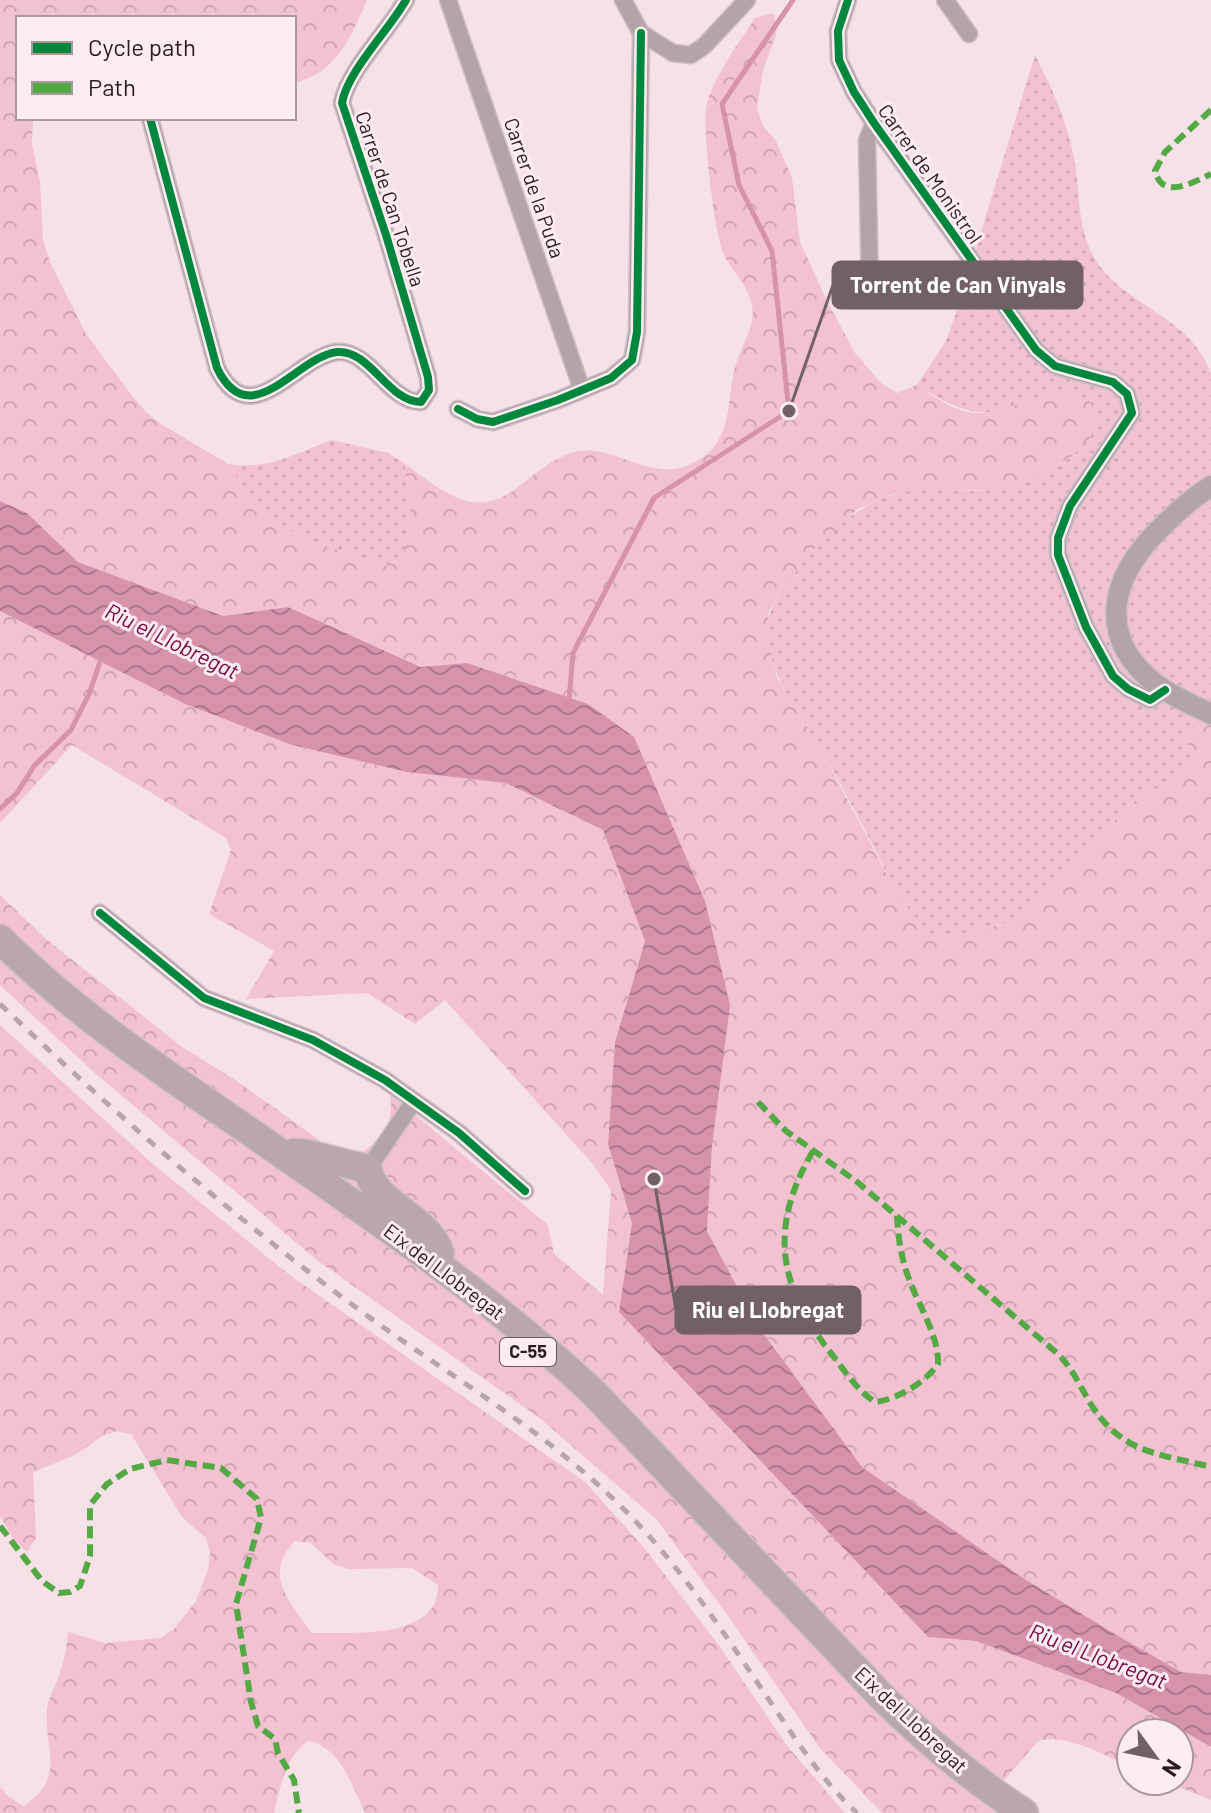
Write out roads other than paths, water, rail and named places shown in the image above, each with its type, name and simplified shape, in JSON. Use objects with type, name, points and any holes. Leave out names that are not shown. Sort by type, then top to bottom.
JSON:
[{"type":"highway","name":"Eix del Llobregat","points":[[0,939],[24,963],[94,1020],[434,1262],[503,1315],[592,1391],[928,1742],[1024,1813]]},
{"type":"highway","name":"Eix del Llobregat","points":[[0,959],[111,1052],[380,1241],[529,1354],[588,1408],[856,1690],[916,1747],[998,1813]]},
{"type":"highway","points":[[286,1157],[303,1153],[368,1169],[373,1183],[423,1226],[438,1245],[440,1253],[434,1262]]},
{"type":"street","name":"Carrer de Can Tobella","points":[[151,120],[217,368],[229,386],[244,394],[256,395],[281,385],[300,369],[328,354],[341,352],[356,357],[414,402],[421,402],[429,390],[428,377],[386,235],[342,103],[347,84],[406,0]]},
{"type":"street","name":"Carrer de la Puda","points":[[448,0],[582,390]]},
{"type":"street","points":[[641,33],[673,53],[691,55],[704,46],[747,0]]},
{"type":"street","name":"Carrer de Monistrol","points":[[848,0],[838,31],[839,60],[854,92],[874,123],[1036,350],[1055,366],[1113,382],[1127,394],[1132,413],[1070,506],[1058,538],[1058,555],[1086,627],[1113,676],[1128,689],[1150,700],[1165,690]]},
{"type":"street","points":[[945,0],[969,34]]},
{"type":"street","points":[[458,409],[477,419],[493,422],[611,378],[632,360],[636,349],[641,33],[628,3]]},
{"type":"street","points":[[870,294],[867,140],[874,123]]},
{"type":"street","points":[[1211,486],[1183,507],[1143,548],[1125,574],[1118,592],[1116,611],[1123,643],[1137,665],[1165,690],[1211,714]]},
{"type":"street","points":[[100,913],[204,998],[324,1045],[372,1072],[459,1133],[525,1191]]},
{"type":"street","points":[[368,1169],[414,1101]]},
{"type":"water","points":[[0,501],[27,513],[78,562],[223,616],[288,607],[421,667],[467,663],[588,704],[634,737],[705,901],[730,1005],[712,1146],[707,1231],[760,1329],[862,1467],[1026,1580],[1115,1634],[1181,1672],[1211,1675],[1211,1747],[1195,1738],[1195,1717],[1158,1717],[1116,1693],[976,1641],[928,1637],[619,1312],[632,1223],[608,1144],[615,1042],[645,941],[603,830],[506,783],[407,772],[292,745],[185,704],[0,611]]},
{"type":"waterway","points":[[569,701],[573,653],[654,498],[789,411],[772,251],[739,185],[722,104],[793,0]]},
{"type":"waterway","points":[[0,809],[17,793],[34,766],[71,730],[89,694],[102,656]]},
{"type":"railway","points":[[0,1004],[84,1083],[259,1233],[382,1327],[547,1442],[608,1494],[673,1564],[808,1756],[857,1813]]},
{"type":"place","name":"Torrent de Can Vinyals","points":[[789,411]]},
{"type":"place","name":"Riu el Llobregat","points":[[654,1179]]}]
